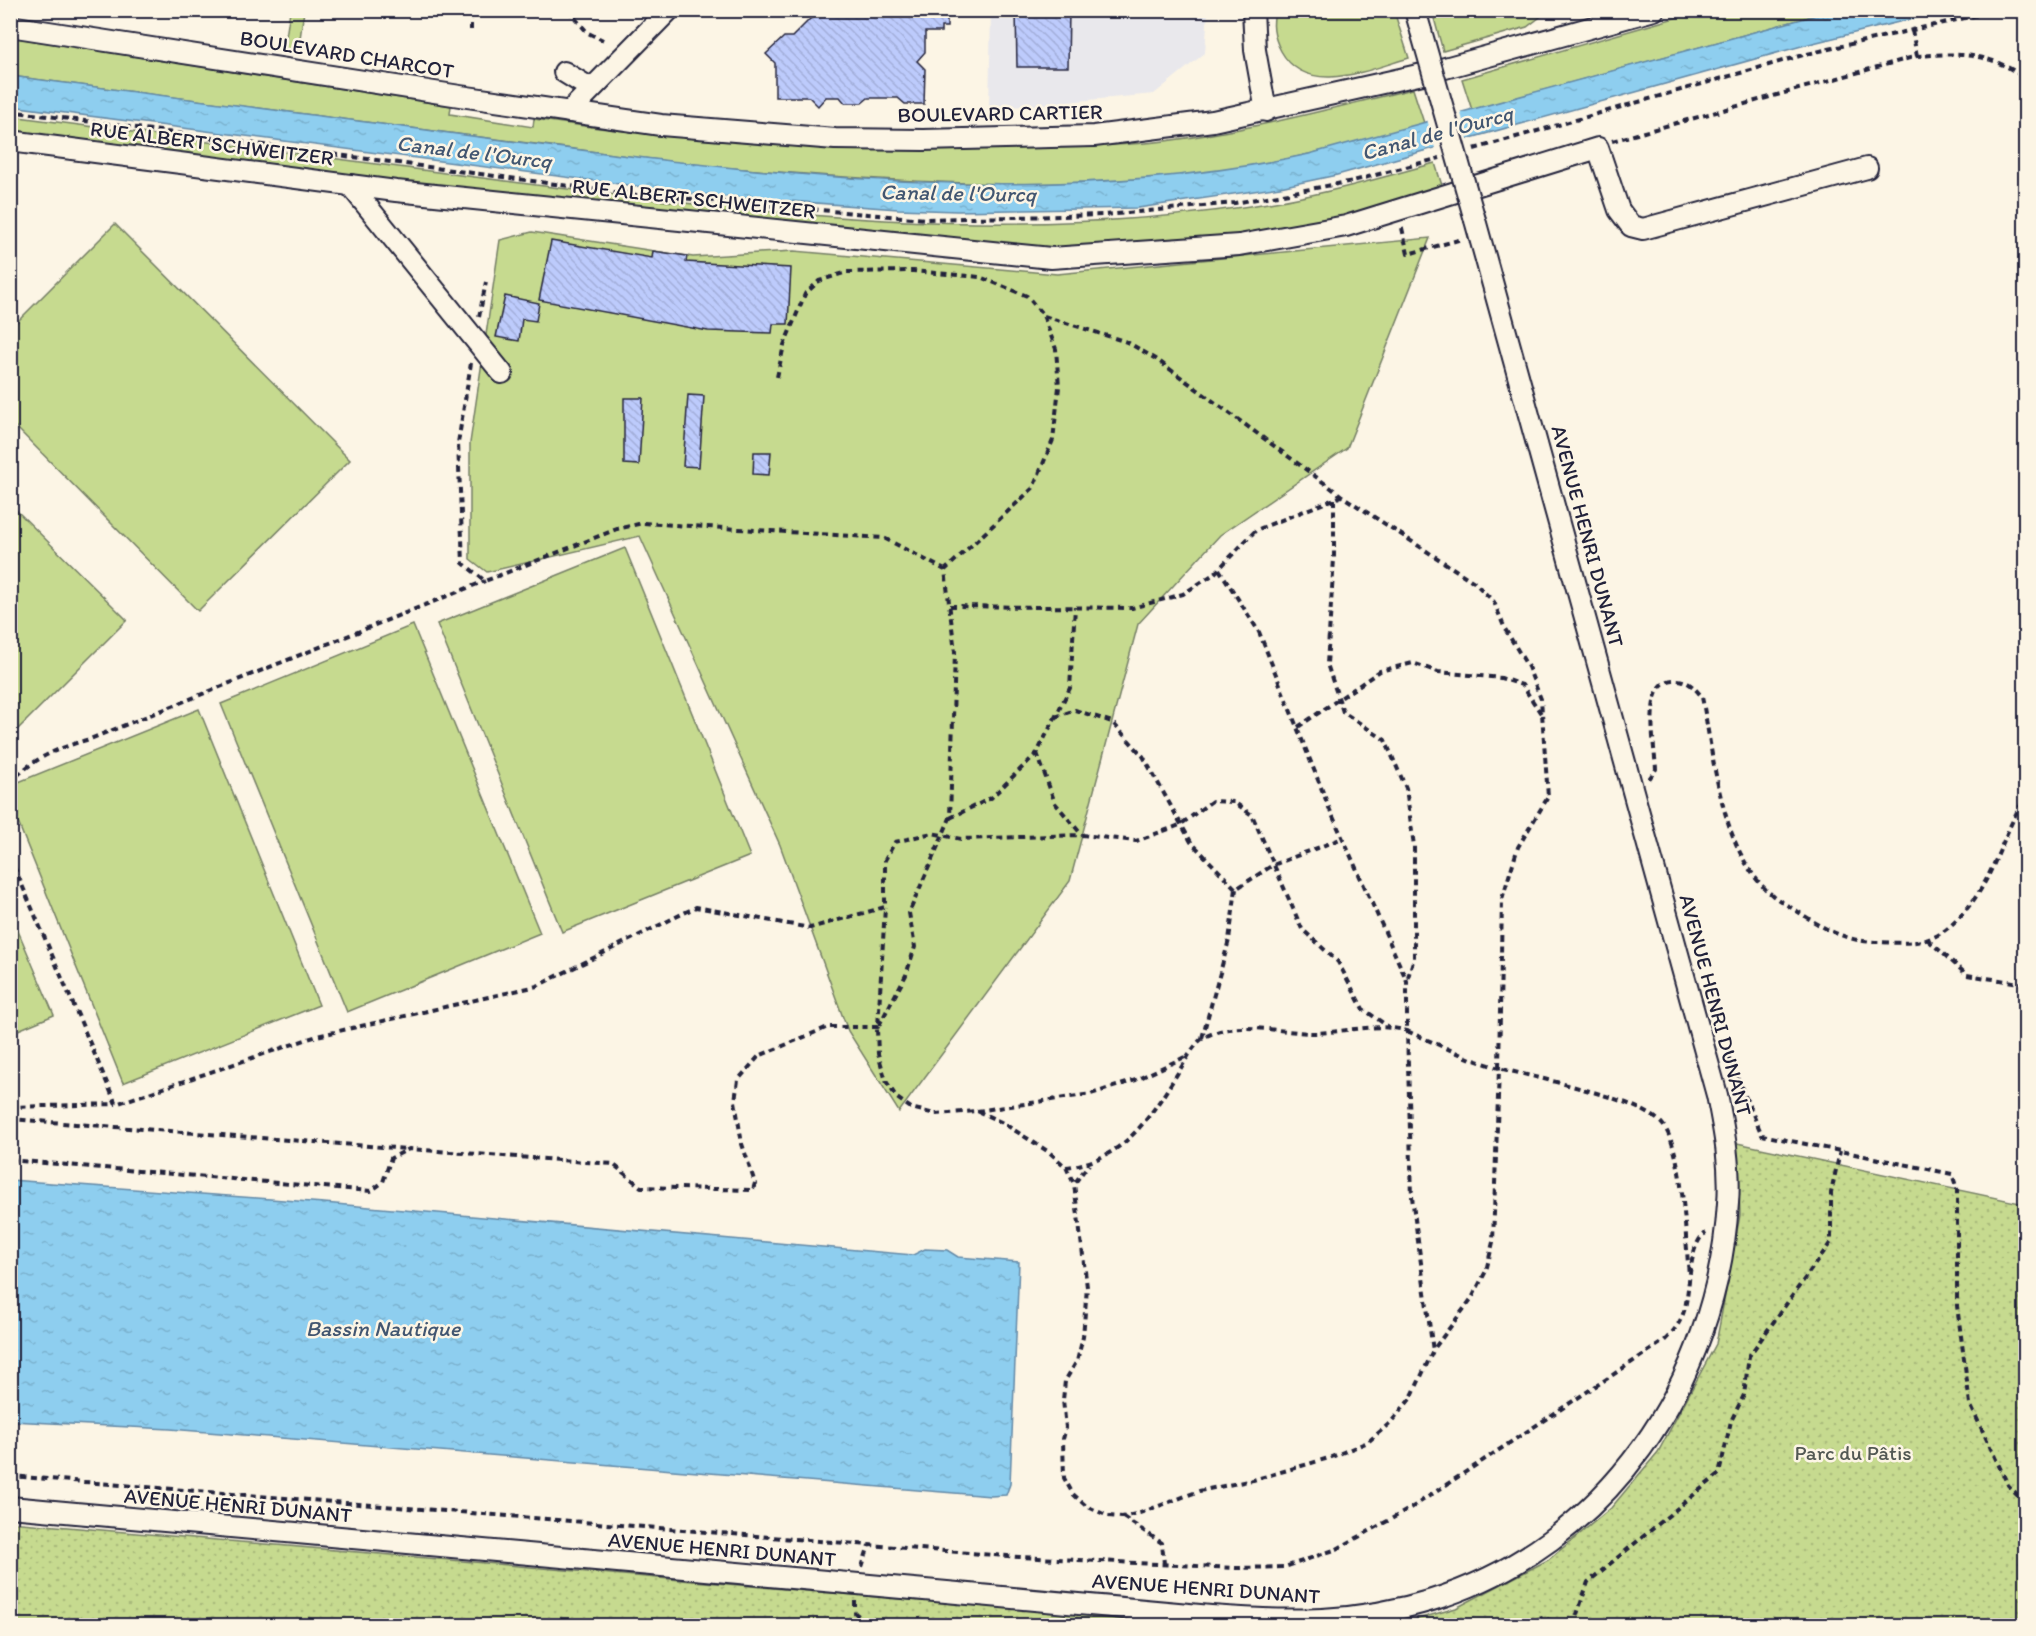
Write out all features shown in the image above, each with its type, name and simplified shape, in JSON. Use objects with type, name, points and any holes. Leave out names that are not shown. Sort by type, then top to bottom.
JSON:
[{"type":"street","points":[[569,112],[590,88],[624,67],[657,33],[669,10]]},
{"type":"street","points":[[1253,10],[1255,50],[1266,111]]},
{"type":"street","name":"BOULEVARD CARTIER","points":[[569,112],[753,134],[836,140],[1105,135],[1160,130],[1266,111],[1427,73],[1601,17],[1654,10]]},
{"type":"street","name":"AVENUE HENRI DUNANT","points":[[10,1507],[1271,1621],[1325,1621],[1390,1611],[1433,1600],[1472,1585],[1549,1542],[1592,1506],[1640,1451],[1672,1402],[1698,1348],[1716,1289],[1728,1201],[1724,1131],[1707,1059],[1632,786],[1469,225],[1418,16]]},
{"type":"street","name":"BOULEVARD CHARCOT","points":[[10,26],[569,112]]},
{"type":"street","points":[[564,72],[590,88]]},
{"type":"street","name":"RUE ALBERT SCHWEITZER","points":[[10,141],[350,185],[1051,258],[1239,244],[1346,226],[1398,212],[1598,148]]},
{"type":"street","points":[[1598,148],[1619,210],[1632,226],[1642,229],[1867,168]]},
{"type":"street","points":[[350,185],[502,373]]},
{"type":"path","points":[[471,10],[471,30]]},
{"type":"path","points":[[568,10],[588,33],[603,40]]},
{"type":"path","points":[[1912,30],[1917,56]]},
{"type":"path","points":[[1598,148],[1620,139],[1917,56],[1959,53],[1986,58],[2025,79]]},
{"type":"path","points":[[1398,212],[1408,254],[1465,238],[1469,225]]},
{"type":"path","points":[[777,376],[784,345],[806,294],[819,281],[847,272],[913,271],[980,277],[1027,296],[1043,315],[1056,349],[1059,387],[1053,440],[1033,488],[945,570]]},
{"type":"path","points":[[485,581],[463,563],[458,443],[486,282]]},
{"type":"path","points":[[977,1112],[1028,1137],[1066,1167],[1074,1184],[1087,1287],[1083,1336],[1077,1361],[1065,1381],[1063,1400],[1066,1428],[1063,1439],[1064,1478],[1072,1494],[1086,1506],[1108,1516],[1122,1517],[1162,1506],[1200,1491],[1253,1480],[1318,1461],[1368,1442],[1391,1422],[1411,1398],[1433,1351],[1472,1298],[1486,1271],[1493,1242],[1502,899],[1518,847],[1548,797],[1541,699],[1528,667],[1505,629],[1494,602],[1474,582],[1342,496],[1156,359],[1126,342],[1043,315]]},
{"type":"path","points":[[950,606],[1132,608],[1183,594],[1220,569],[1256,530],[1342,496]]},
{"type":"path","points":[[1334,499],[1334,559],[1327,664],[1343,712],[1385,740],[1406,788],[1414,846],[1414,958],[1407,981],[1412,1197],[1433,1351]]},
{"type":"path","points":[[10,783],[21,771],[60,747],[90,739],[617,529],[643,523],[884,538],[945,570]]},
{"type":"path","points":[[1220,569],[1259,632],[1343,838],[1407,981]]},
{"type":"path","points":[[878,1027],[906,975],[915,947],[909,913],[950,818],[955,652],[945,570]]},
{"type":"path","points":[[950,818],[991,798],[1037,753],[1070,688],[1075,607]]},
{"type":"path","points":[[1298,727],[1380,670],[1413,663],[1438,672],[1501,678],[1522,685],[1542,716]]},
{"type":"path","points":[[1632,786],[1648,782],[1656,769],[1652,721],[1657,692],[1662,685],[1674,679],[1686,681],[1695,687],[1702,697],[1725,819],[1733,840],[1771,894],[1830,932],[1858,942],[1918,943],[1946,930],[1970,906],[1990,878],[2025,796]]},
{"type":"path","points":[[1055,717],[1075,710],[1112,722],[1143,756],[1191,842],[1236,889]]},
{"type":"path","points":[[1037,753],[1055,803],[1082,836]]},
{"type":"path","points":[[1191,1054],[1136,1080],[1091,1094],[977,1112],[935,1114],[910,1108],[897,1098],[886,1081],[878,1054],[885,860],[896,842],[932,833],[961,839],[1082,836],[1136,841],[1180,825],[1212,801],[1234,802],[1252,815],[1302,929],[1338,962],[1363,1009],[1389,1027]]},
{"type":"path","points":[[1074,1184],[1089,1164],[1128,1139],[1149,1118],[1202,1038],[1229,940],[1236,889],[1273,865],[1343,838]]},
{"type":"path","points":[[10,857],[116,1104]]},
{"type":"path","points":[[10,1107],[116,1104],[317,1036],[537,986],[696,907],[810,928],[885,907]]},
{"type":"path","points":[[1928,940],[1967,975],[2025,984]]},
{"type":"path","points":[[10,1119],[613,1164],[641,1187],[753,1190],[755,1183],[742,1144],[735,1101],[738,1080],[759,1056],[828,1027],[878,1027]]},
{"type":"path","points":[[1202,1038],[1231,1029],[1315,1033],[1389,1027],[1407,1031],[1471,1059],[1499,1068],[1633,1104],[1663,1124],[1676,1156],[1689,1278]]},
{"type":"path","points":[[1707,1059],[1726,1052],[1762,1135],[1952,1174],[1957,1189],[1957,1306],[1970,1404],[2008,1485],[2025,1503]]},
{"type":"path","points":[[10,1160],[370,1191],[383,1182],[391,1158],[409,1149]]},
{"type":"path","points":[[1573,1626],[1588,1582],[1719,1474],[1731,1421],[1744,1395],[1749,1356],[1831,1242],[1831,1192],[1840,1151]]},
{"type":"path","points":[[1066,1167],[1089,1164]]},
{"type":"path","points":[[10,1476],[659,1530],[1019,1557],[1285,1567],[1337,1549],[1411,1508],[1664,1341],[1674,1331],[1683,1316],[1696,1247],[1701,1236],[1707,1232]]},
{"type":"path","points":[[1122,1517],[1162,1543],[1164,1564]]},
{"type":"path","points":[[856,1585],[855,1613],[870,1625]]},
{"type":"path","points":[[1506,1626],[1543,1618],[1568,1626]]},
{"type":"path","points":[[863,1626],[870,1625]]},
{"type":"shaded area","points":[[991,11],[1208,11],[1205,53],[1154,94],[989,109]]},
{"type":"green space","points":[[1276,10],[1394,11],[1409,58],[1340,76],[1323,77],[1306,73],[1292,65],[1281,51],[1275,36],[1274,15]]},
{"type":"green space","points":[[1432,10],[1548,11],[1527,27],[1443,51]]},
{"type":"green space","points":[[290,11],[304,11],[298,52],[284,50]]},
{"type":"green space","points":[[1699,11],[1831,11],[1472,110],[1462,79]]},
{"type":"green space","points":[[11,37],[451,106],[450,114],[533,127],[534,119],[663,135],[792,146],[922,150],[1151,143],[1259,125],[1413,89],[1424,123],[1284,160],[1176,177],[1029,184],[863,178],[697,165],[11,76]]},
{"type":"green space","points":[[11,116],[588,192],[786,213],[885,220],[984,223],[1084,222],[1182,215],[1281,201],[1358,184],[1435,163],[1444,192],[1334,224],[1183,245],[1032,248],[610,208],[11,131]]},
{"type":"green space","points":[[115,224],[350,460],[198,611],[11,422],[11,328]]},
{"type":"green space","points":[[532,232],[693,257],[794,251],[1057,274],[1430,238],[1347,448],[1220,535],[1138,624],[1070,881],[899,1112],[848,1031],[780,845],[640,536],[487,572],[470,559],[470,443],[500,240]]},
{"type":"green space","points":[[10,504],[127,620],[11,736],[10,736]]},
{"type":"green space","points":[[625,548],[750,856],[562,932],[437,624]]},
{"type":"green space","points":[[413,625],[540,933],[347,1012],[221,704]]},
{"type":"green space","points":[[199,709],[319,1005],[123,1083],[11,805],[11,785]]},
{"type":"green space","points":[[10,912],[54,1015],[11,1033],[10,1033]]},
{"type":"green space","name":"Parc du Pâtis","points":[[1737,1143],[2025,1204],[2025,1625],[1397,1625],[1456,1608],[1548,1560],[1611,1508],[1658,1452],[1716,1344],[1740,1215]]},
{"type":"green space","points":[[10,1522],[1201,1625],[11,1625]]},
{"type":"water","name":"Canal de l'Ourcq","points":[[1831,11],[1944,11],[1809,44],[1337,175],[1280,187],[1138,208],[957,211],[705,195],[11,106],[11,76],[720,167],[917,182],[1016,184],[1115,181],[1212,171],[1309,154]]},
{"type":"water","name":"Bassin Nautique","points":[[10,1180],[324,1203],[913,1255],[925,1249],[947,1250],[958,1257],[1019,1262],[1010,1484],[1006,1495],[991,1496],[170,1429],[11,1421]]},
{"type":"pier","points":[[1460,110],[1469,142],[1436,152],[1427,119]]},
{"type":"building","points":[[819,10],[947,10],[947,27],[941,27],[941,32],[925,32],[925,52],[917,61],[925,69],[924,104],[905,104],[898,98],[868,98],[862,103],[845,103],[840,97],[826,97],[818,106],[809,97],[775,97],[775,63],[766,54],[784,37],[792,37]]},
{"type":"building","points":[[1016,10],[1069,10],[1068,67],[1017,67]]},
{"type":"building","points":[[551,241],[652,258],[653,251],[687,256],[686,262],[791,268],[788,324],[773,324],[772,333],[708,331],[539,300]]},
{"type":"building","points":[[505,296],[539,303],[536,321],[522,319],[519,341],[496,337]]},
{"type":"building","points":[[688,395],[704,396],[699,467],[683,466]]},
{"type":"building","points":[[624,398],[643,398],[639,465],[624,464]]},
{"type":"building","points":[[754,452],[771,452],[769,475],[753,474]]}]
